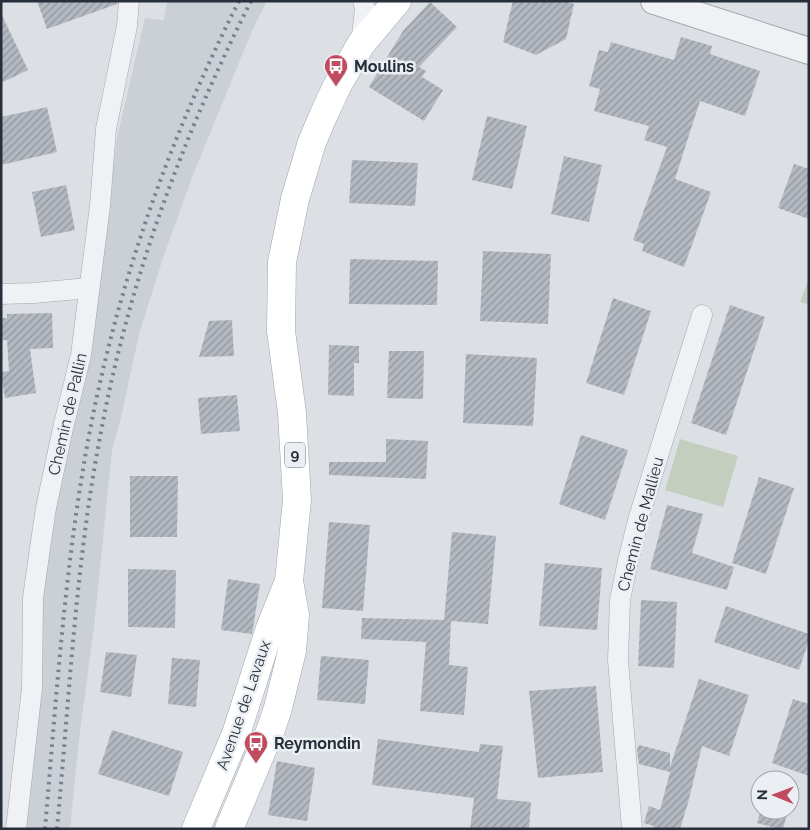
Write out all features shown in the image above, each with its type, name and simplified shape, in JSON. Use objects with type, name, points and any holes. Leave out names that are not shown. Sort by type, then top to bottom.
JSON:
[{"type":"main road","name":"Avenue de Lavaux","points":[[229,829],[271,729],[292,651],[295,615],[289,580],[297,500],[292,413],[281,331],[282,262],[295,199],[312,142],[336,86],[361,44],[397,1]]},
{"type":"main road","name":"Avenue de Lavaux","points":[[196,829],[236,734],[269,630],[289,580]]},
{"type":"street","name":"Chemin de Pallin","points":[[16,829],[32,688],[33,598],[50,490],[81,356],[100,206],[106,129],[127,26],[129,1]]},
{"type":"street","points":[[361,44],[365,9],[363,1]]},
{"type":"street","points":[[654,1],[809,51]]},
{"type":"street","points":[[1,294],[89,288]]},
{"type":"street","name":"Chemin de Mallieu","points":[[632,829],[618,660],[620,600],[639,517],[702,315]]},
{"type":"shaded area","points":[[167,1],[267,1],[252,31],[193,175],[163,258],[139,334],[121,418],[112,450],[95,618],[79,740],[70,829],[19,829],[38,605],[96,292],[117,138],[145,18],[164,20]]},
{"type":"green space","points":[[809,278],[809,305],[800,302]]},
{"type":"green space","points":[[680,439],[738,456],[723,507],[665,490]]},
{"type":"building","points":[[37,1],[117,1],[117,4],[47,29]]},
{"type":"building","points":[[513,1],[564,1],[574,4],[566,39],[536,55],[503,42]]},
{"type":"building","points":[[430,2],[457,27],[419,67],[426,71],[422,77],[443,90],[424,121],[369,87],[403,31]]},
{"type":"building","points":[[1,13],[28,70],[1,83]]},
{"type":"building","points":[[681,37],[712,46],[710,54],[760,71],[745,116],[700,101],[675,179],[711,192],[684,267],[642,251],[644,244],[633,240],[667,147],[644,140],[649,126],[594,111],[600,89],[589,86],[599,50],[608,52],[611,42],[674,60]]},
{"type":"building","points":[[47,107],[57,152],[1,165],[1,117]]},
{"type":"building","points":[[487,116],[527,126],[512,189],[472,180]]},
{"type":"building","points":[[564,156],[602,165],[589,222],[551,214]]},
{"type":"building","points":[[352,160],[418,163],[415,206],[349,203]]},
{"type":"building","points":[[794,164],[809,169],[809,219],[778,208]]},
{"type":"building","points":[[66,185],[75,230],[41,237],[32,192]]},
{"type":"building","points":[[483,251],[551,254],[548,324],[480,321]]},
{"type":"building","points":[[350,259],[438,261],[437,305],[349,304]]},
{"type":"building","points":[[613,298],[651,311],[624,395],[586,383]]},
{"type":"building","points":[[730,305],[765,317],[726,435],[691,423]]},
{"type":"building","points":[[52,313],[53,348],[30,349],[36,393],[5,398],[1,372],[9,371],[7,340],[1,340],[1,318],[7,318],[7,314]]},
{"type":"building","points":[[232,320],[234,356],[199,357],[209,321]]},
{"type":"building","points":[[329,345],[359,346],[359,363],[354,363],[354,396],[328,395]]},
{"type":"building","points":[[389,351],[424,351],[423,399],[387,398]]},
{"type":"building","points":[[466,354],[537,358],[533,426],[463,423]]},
{"type":"building","points":[[237,395],[240,431],[201,434],[198,398]]},
{"type":"building","points":[[581,435],[628,450],[605,520],[559,504]]},
{"type":"building","points":[[386,439],[428,441],[426,479],[329,475],[329,462],[386,462]]},
{"type":"building","points":[[130,476],[178,476],[177,537],[130,537]]},
{"type":"building","points":[[759,477],[794,488],[766,574],[732,563]]},
{"type":"building","points":[[667,505],[703,514],[692,553],[734,567],[727,590],[650,569]]},
{"type":"building","points":[[329,522],[370,525],[363,611],[322,608]]},
{"type":"building","points":[[452,532],[496,536],[488,624],[451,621],[449,665],[468,667],[464,715],[420,711],[426,642],[361,639],[362,618],[444,620]]},
{"type":"building","points":[[545,563],[602,568],[597,630],[539,626]]},
{"type":"building","points":[[128,569],[176,570],[175,628],[128,627]]},
{"type":"building","points":[[228,579],[260,584],[252,634],[221,630]]},
{"type":"building","points":[[641,600],[677,602],[674,668],[638,666]]},
{"type":"building","points":[[726,606],[809,634],[809,640],[799,670],[714,642]]},
{"type":"building","points":[[106,652],[137,655],[131,697],[100,692]]},
{"type":"building","points":[[321,656],[369,660],[365,704],[317,700]]},
{"type":"building","points":[[172,658],[200,660],[196,707],[168,704]]},
{"type":"building","points":[[699,679],[749,695],[729,756],[702,746],[680,829],[653,829],[654,826],[644,823],[649,806],[660,810],[670,772],[639,764],[637,750],[639,745],[670,753],[670,767]]},
{"type":"building","points":[[596,686],[603,772],[538,778],[529,691]]},
{"type":"building","points":[[793,699],[809,704],[809,776],[800,773],[800,770],[792,770],[772,763]]},
{"type":"building","points":[[112,730],[183,752],[169,796],[98,774]]},
{"type":"building","points":[[378,739],[479,752],[480,744],[503,746],[497,799],[531,802],[529,829],[470,829],[474,798],[372,785]]},
{"type":"building","points":[[277,761],[315,768],[307,821],[268,815]]},
{"type":"building","points":[[758,820],[785,820],[783,829],[757,823]]},
{"type":"railway","points":[[45,829],[69,566],[84,461],[106,357],[136,252],[172,150],[215,50],[239,1]]},
{"type":"railway","points":[[57,829],[78,590],[90,495],[110,389],[140,275],[158,219],[201,109],[251,1]]},
{"type":"place","name":"Moulins","points":[[336,87]]},
{"type":"place","name":"Reymondin","points":[[256,764]]}]
